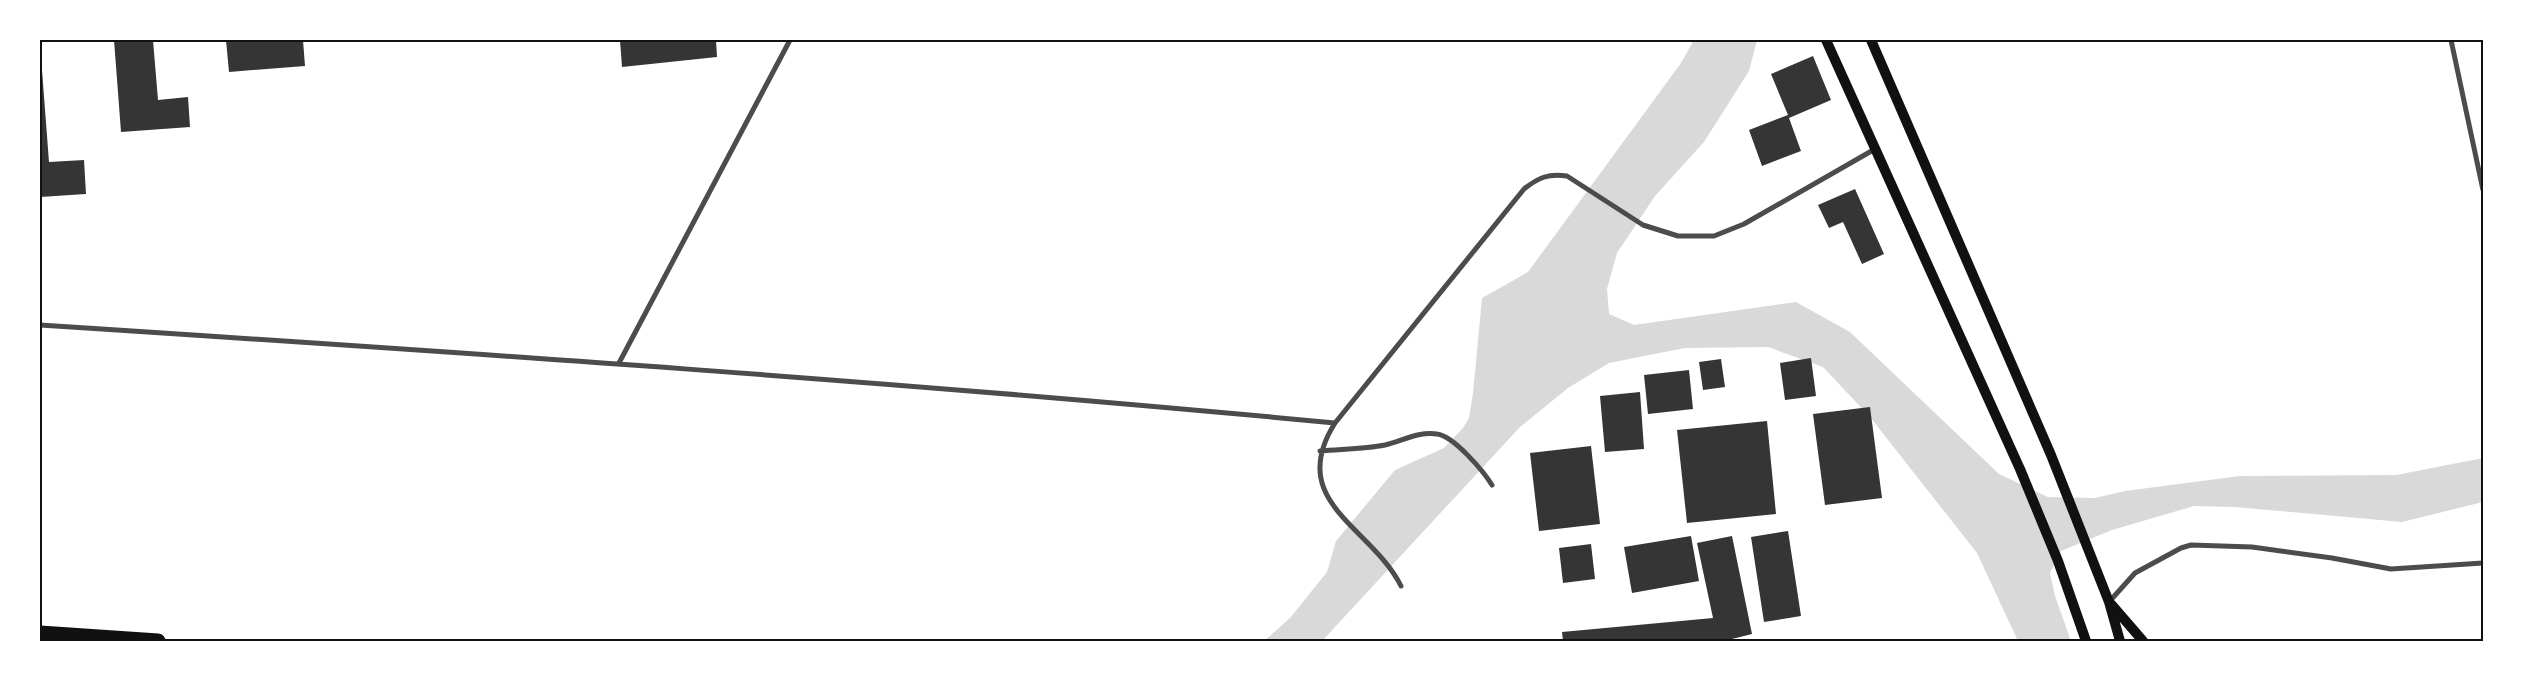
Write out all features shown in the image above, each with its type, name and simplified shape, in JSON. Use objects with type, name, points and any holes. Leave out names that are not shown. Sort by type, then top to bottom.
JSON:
[{"type":"highway","points":[[40,633],[158,641]]},
{"type":"main road","points":[[1826,40],[2020,469],[2058,561],[2086,641]]},
{"type":"main road","points":[[1871,40],[2051,455],[2109,602],[2120,641]]},
{"type":"main road","points":[[2109,602],[2143,641]]},
{"type":"street","points":[[618,363],[790,40]]},
{"type":"street","points":[[2451,40],[2483,190]]},
{"type":"street","points":[[1401,586],[1393,570],[1339,515],[1326,493],[1319,472],[1320,451],[1335,423],[1524,190],[1538,178],[1554,174],[1567,176],[1643,225],[1678,236],[1714,236],[1744,224],[1875,149]]},
{"type":"street","points":[[40,325],[618,363],[1110,402],[1335,423]]},
{"type":"street","points":[[1320,451],[1386,444],[1409,436],[1438,434],[1447,438],[1484,472],[1492,485]]},
{"type":"street","points":[[2109,602],[2135,573],[2190,545],[2252,547],[2332,558],[2391,569],[2483,563]]},
{"type":"shaded area","points":[[1694,40],[1757,40],[1749,71],[1704,142],[1655,196],[1617,253],[1607,289],[1609,314],[1634,325],[1796,302],[1850,332],[1999,474],[2048,497],[2095,498],[2125,491],[2240,476],[2396,475],[2483,459],[2483,502],[2402,522],[2235,507],[2194,506],[2112,530],[2061,551],[2050,573],[2055,596],[2071,641],[2018,641],[1977,553],[1870,417],[1823,367],[1768,347],[1685,348],[1609,363],[1568,388],[1520,427],[1322,641],[1264,641],[1290,618],[1327,572],[1336,541],[1395,470],[1444,448],[1463,428],[1469,418],[1473,393],[1482,298],[1528,272],[1681,63]]},
{"type":"building","points":[[114,40],[153,40],[158,100],[188,97],[190,127],[121,132]]},
{"type":"building","points":[[226,40],[303,40],[305,66],[229,72]]},
{"type":"building","points":[[620,40],[716,40],[717,57],[622,67]]},
{"type":"building","points":[[1813,56],[1831,100],[1789,118],[1801,151],[1762,166],[1749,130],[1788,115],[1771,74]]},
{"type":"building","points":[[41,57],[49,162],[84,160],[86,194],[40,197]]},
{"type":"building","points":[[1855,189],[1884,254],[1862,264],[1843,222],[1829,228],[1818,205]]},
{"type":"building","points":[[1811,358],[1816,396],[1785,400],[1780,363]]},
{"type":"building","points":[[1721,359],[1725,387],[1703,390],[1699,362]]},
{"type":"building","points":[[1689,370],[1693,409],[1648,414],[1644,375]]},
{"type":"building","points":[[1640,392],[1644,449],[1605,452],[1600,396]]},
{"type":"building","points":[[1870,407],[1882,498],[1825,505],[1813,414]]},
{"type":"building","points":[[1767,421],[1776,514],[1687,523],[1677,430]]},
{"type":"building","points":[[1591,446],[1600,524],[1539,531],[1530,453]]},
{"type":"building","points":[[1788,531],[1801,616],[1764,622],[1751,537]]},
{"type":"building","points":[[1691,536],[1699,581],[1632,593],[1624,547]]},
{"type":"building","points":[[1732,536],[1752,634],[1724,641],[1563,641],[1562,632],[1713,618],[1697,543]]},
{"type":"building","points":[[1591,544],[1595,579],[1563,583],[1559,548]]}]
